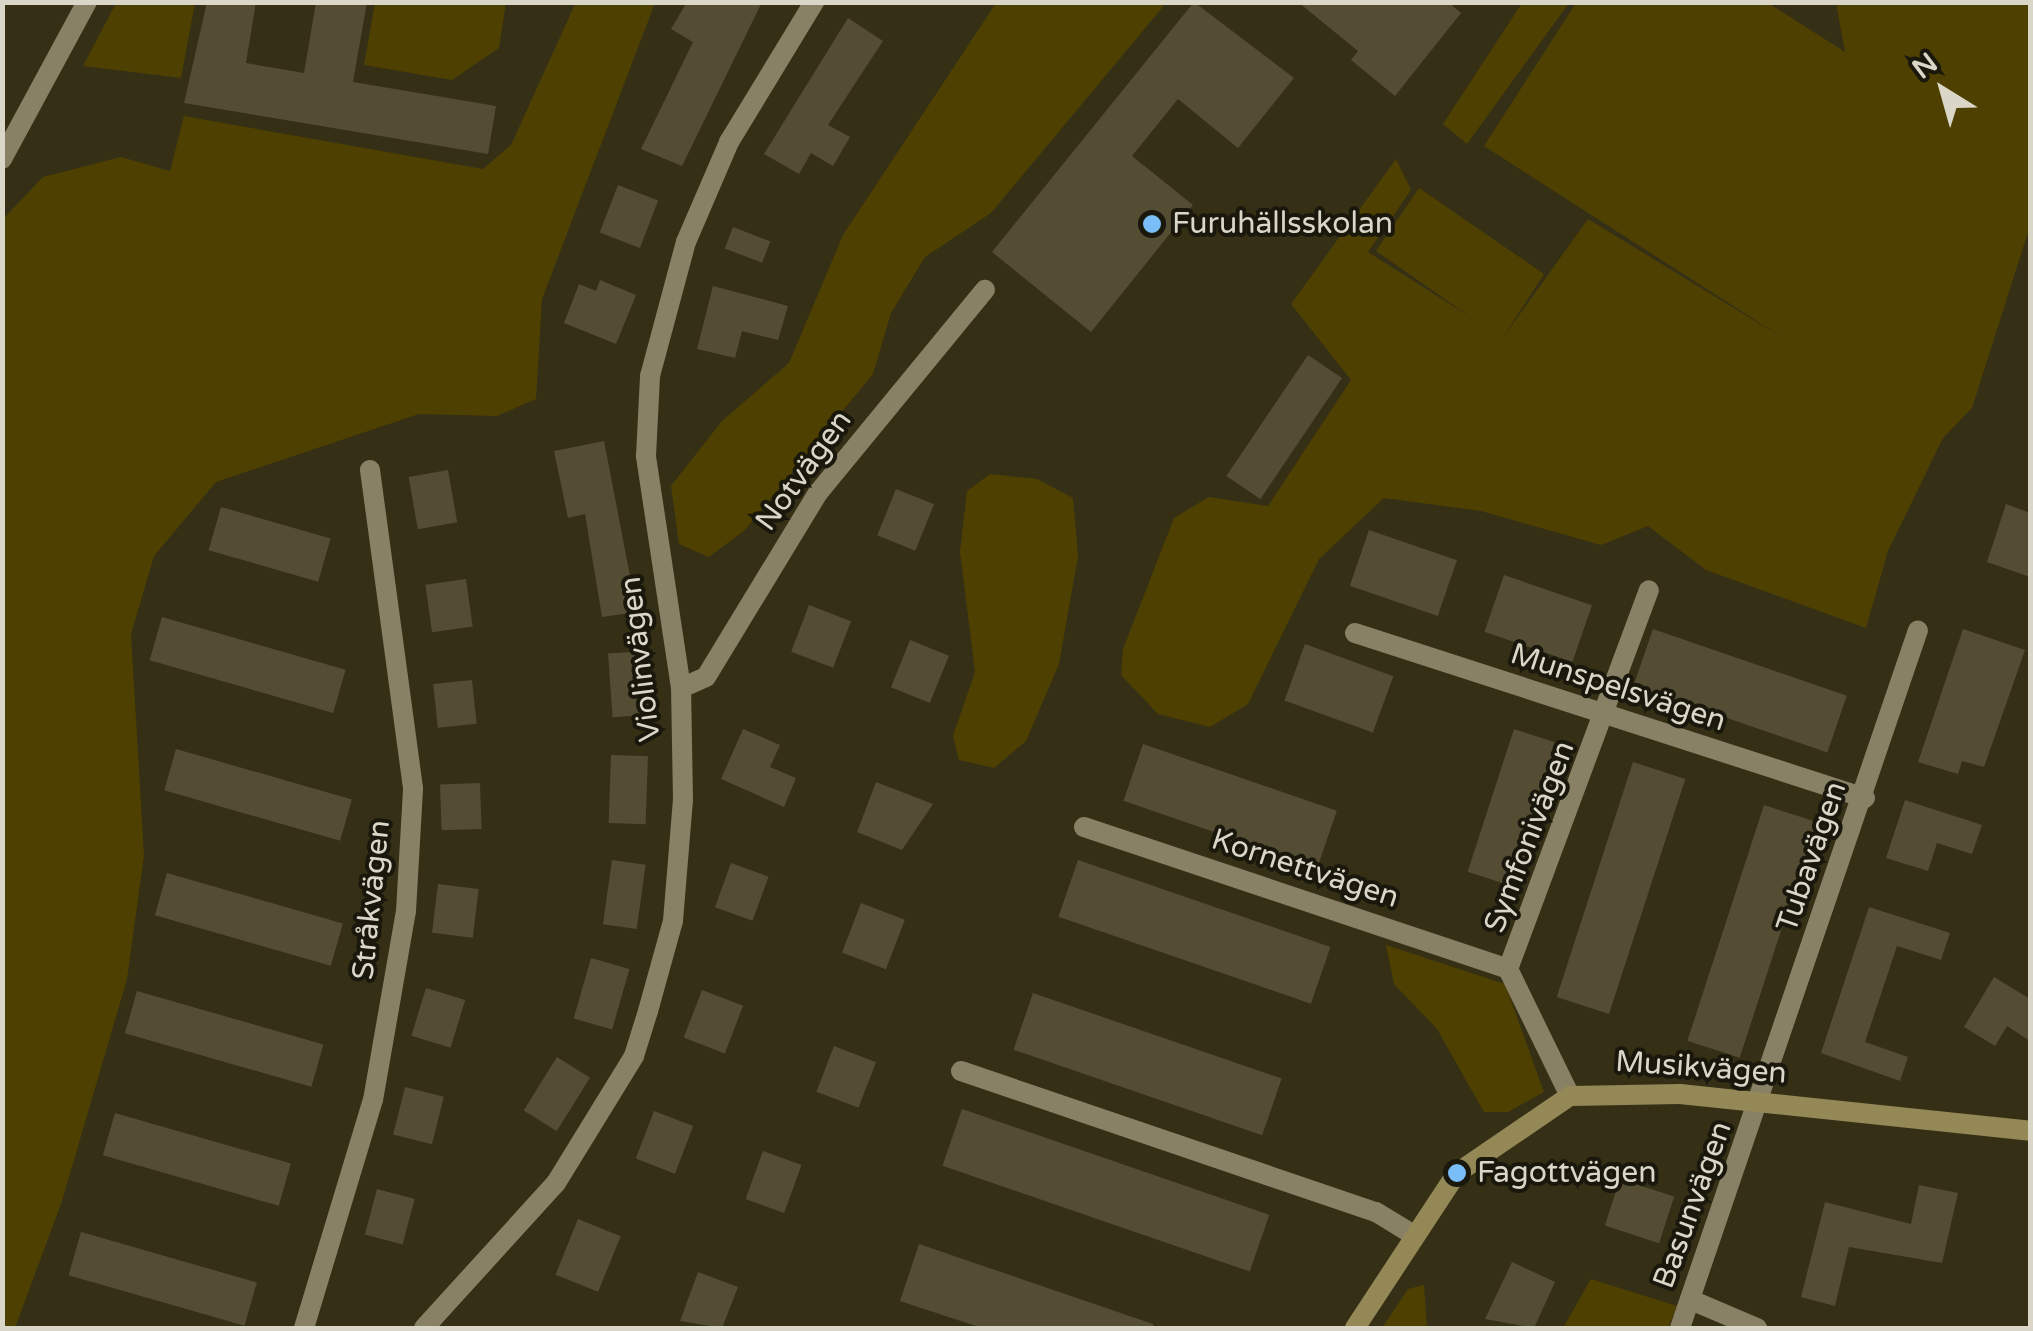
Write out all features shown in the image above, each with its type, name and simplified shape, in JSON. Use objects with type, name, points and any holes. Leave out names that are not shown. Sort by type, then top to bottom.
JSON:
[{"type":"street","points":[[2,159],[87,2]]},
{"type":"street","name":"Violinvägen","points":[[424,1328],[556,1184],[634,1056],[672,921],[682,688],[646,456],[650,376],[686,242],[729,142],[814,2]]},
{"type":"street","name":"Notvägen","points":[[682,688],[706,677],[818,493],[985,290]]},
{"type":"street","name":"Stråkvägen","points":[[304,1328],[373,1100],[406,911],[412,770],[370,470]]},
{"type":"street","name":"Symfonivägen","points":[[1570,1096],[1508,969],[1607,718],[1649,590]]},
{"type":"street","name":"Tubavägen","points":[[1760,1101],[1865,798],[1918,630]]},
{"type":"street","name":"Munspelsvägen","points":[[1354,633],[1607,718],[1865,798]]},
{"type":"street","name":"Kornettvägen","points":[[1084,827],[1508,969]]},
{"type":"street","points":[[960,1072],[1376,1212],[1412,1234]]},
{"type":"street","name":"Musikvägen","points":[[1355,1328],[1412,1234],[1457,1173],[1570,1096],[1606,1090],[1760,1101],[2030,1131]]},
{"type":"street","name":"Basunvägen","points":[[1680,1328],[1760,1101]]},
{"type":"street","points":[[1691,1300],[1757,1328]]},
{"type":"shaded area","points":[[576,2],[655,3],[542,299],[536,399],[497,416],[419,414],[216,482],[154,556],[131,634],[144,856],[127,979],[62,1201],[15,1328],[3,1328],[3,219],[43,177],[121,157],[170,171],[184,116],[483,169],[511,145]]},
{"type":"shaded area","points":[[116,3],[195,3],[181,78],[83,66]]},
{"type":"shaded area","points":[[375,3],[506,3],[499,48],[452,80],[364,65]]},
{"type":"shaded area","points":[[996,3],[1166,3],[991,213],[925,257],[891,313],[873,374],[745,530],[709,557],[679,544],[671,486],[722,421],[789,363],[843,235]]},
{"type":"shaded area","points":[[1522,3],[1569,3],[1467,144],[1443,124]]},
{"type":"shaded area","points":[[1576,3],[1768,3],[1845,52],[1836,3],[2030,3],[2030,226],[1972,408],[1943,438],[1888,551],[1866,628],[1706,570],[1648,526],[1601,545],[1481,511],[1384,498],[1319,559],[1248,704],[1210,727],[1158,714],[1121,675],[1123,649],[1174,518],[1209,497],[1268,506],[1351,380],[1291,304],[1396,159],[1411,190],[1368,252],[1472,318],[1376,251],[1419,188],[1544,274],[1502,339],[1588,219],[1783,338],[1484,146]]},
{"type":"shaded area","points":[[990,474],[1037,479],[1073,498],[1078,556],[1059,664],[1026,741],[994,768],[959,760],[953,736],[975,672],[960,552],[967,491]]},
{"type":"shaded area","points":[[1386,945],[1505,984],[1544,1092],[1508,1112],[1484,1112],[1437,1029],[1394,984]]},
{"type":"shaded area","points":[[1591,1279],[1677,1306],[1668,1328],[1563,1328]]},
{"type":"shaded area","points":[[1424,1285],[1427,1328],[1382,1328],[1408,1289]]},
{"type":"building","points":[[207,2],[256,2],[246,63],[304,73],[316,2],[367,2],[353,82],[496,106],[488,154],[184,103]]},
{"type":"building","points":[[687,2],[762,2],[682,166],[641,149],[693,42],[671,29]]},
{"type":"building","points":[[1194,2],[1294,78],[1238,148],[1178,99],[1132,156],[1193,205],[1091,332],[992,252]]},
{"type":"building","points":[[1298,2],[1448,2],[1461,13],[1395,96],[1351,60],[1358,51]]},
{"type":"building","points":[[848,18],[883,41],[828,125],[850,137],[833,166],[811,153],[799,174],[764,154]]},
{"type":"building","points":[[618,185],[658,200],[640,248],[600,233]]},
{"type":"building","points":[[733,227],[770,241],[762,263],[725,248]]},
{"type":"building","points":[[600,280],[636,295],[616,344],[564,323],[579,284],[596,291]]},
{"type":"building","points":[[713,286],[788,306],[778,340],[742,331],[735,358],[697,349]]},
{"type":"building","points":[[1308,355],[1342,378],[1260,499],[1226,476]]},
{"type":"building","points":[[604,441],[637,612],[602,617],[585,514],[568,518],[554,451]]},
{"type":"building","points":[[448,470],[457,522],[418,529],[409,477]]},
{"type":"building","points":[[896,489],[934,504],[915,551],[877,535]]},
{"type":"building","points":[[2006,504],[2030,513],[2030,577],[1987,562]]},
{"type":"building","points":[[221,507],[331,538],[318,582],[209,550]]},
{"type":"building","points":[[1369,530],[1457,560],[1438,616],[1350,586]]},
{"type":"building","points":[[1504,575],[1592,605],[1572,662],[1484,632]]},
{"type":"building","points":[[466,579],[473,627],[432,632],[425,585]]},
{"type":"building","points":[[809,605],[851,621],[833,668],[791,652]]},
{"type":"building","points":[[162,617],[346,670],[333,713],[150,660]]},
{"type":"building","points":[[1653,629],[1847,696],[1827,752],[1633,686]]},
{"type":"building","points":[[1963,629],[2025,650],[1984,767],[1962,761],[1958,774],[1918,762]]},
{"type":"building","points":[[910,640],[949,656],[930,703],[891,687]]},
{"type":"building","points":[[1305,644],[1393,676],[1373,733],[1284,700]]},
{"type":"building","points":[[644,651],[648,715],[613,717],[608,654]]},
{"type":"building","points":[[472,680],[477,724],[438,728],[433,684]]},
{"type":"building","points":[[743,729],[780,745],[770,767],[796,778],[784,807],[721,779]]},
{"type":"building","points":[[1514,729],[1566,746],[1520,889],[1468,872]]},
{"type":"building","points":[[1143,744],[1337,811],[1317,867],[1123,801]]},
{"type":"building","points":[[176,749],[352,799],[340,841],[164,790]]},
{"type":"building","points":[[611,755],[648,756],[646,824],[609,823]]},
{"type":"building","points":[[1633,762],[1685,779],[1609,1014],[1557,997]]},
{"type":"building","points":[[876,782],[933,804],[902,850],[857,832]]},
{"type":"building","points":[[480,783],[482,829],[442,830],[440,784]]},
{"type":"building","points":[[1905,800],[1982,825],[1972,854],[1937,843],[1928,871],[1886,858]]},
{"type":"building","points":[[1764,805],[1816,822],[1740,1058],[1687,1041]]},
{"type":"building","points":[[612,860],[646,865],[637,929],[603,924]]},
{"type":"building","points":[[1078,860],[1330,947],[1311,1004],[1058,917]]},
{"type":"building","points":[[731,863],[769,877],[753,921],[715,907]]},
{"type":"building","points":[[167,873],[343,923],[331,966],[155,915]]},
{"type":"building","points":[[438,884],[479,889],[473,938],[432,933]]},
{"type":"building","points":[[861,903],[905,920],[886,969],[842,952]]},
{"type":"building","points":[[1869,907],[1950,933],[1941,960],[1897,946],[1865,1042],[1908,1057],[1900,1081],[1821,1053]]},
{"type":"building","points":[[591,958],[629,969],[612,1030],[574,1019]]},
{"type":"building","points":[[1994,977],[2030,999],[2030,1041],[2007,1026],[1995,1046],[1964,1027]]},
{"type":"building","points":[[426,988],[465,1000],[451,1048],[411,1036]]},
{"type":"building","points":[[702,990],[743,1006],[725,1053],[684,1038]]},
{"type":"building","points":[[137,991],[323,1044],[311,1087],[125,1033]]},
{"type":"building","points":[[1033,993],[1282,1079],[1262,1135],[1013,1050]]},
{"type":"building","points":[[834,1046],[876,1062],[858,1108],[816,1092]]},
{"type":"building","points":[[557,1057],[590,1078],[557,1131],[524,1110]]},
{"type":"building","points":[[405,1087],[444,1097],[432,1144],[393,1135]]},
{"type":"building","points":[[962,1109],[1269,1215],[1250,1272],[942,1166]]},
{"type":"building","points":[[654,1111],[693,1126],[675,1174],[636,1159]]},
{"type":"building","points":[[115,1113],[291,1163],[279,1206],[103,1155]]},
{"type":"building","points":[[763,1151],[802,1165],[784,1213],[746,1199]]},
{"type":"building","points":[[1620,1179],[1674,1197],[1659,1243],[1605,1226]]},
{"type":"building","points":[[1919,1185],[1958,1193],[1942,1263],[1849,1247],[1835,1306],[1801,1297],[1825,1202],[1911,1224]]},
{"type":"building","points":[[377,1189],[415,1199],[403,1244],[365,1234]]},
{"type":"building","points":[[578,1219],[621,1236],[598,1292],[556,1275]]},
{"type":"building","points":[[81,1232],[257,1282],[245,1326],[69,1275]]},
{"type":"building","points":[[919,1244],[1153,1324],[1153,1328],[982,1328],[900,1301]]},
{"type":"building","points":[[1512,1262],[1555,1282],[1534,1328],[1485,1319]]},
{"type":"building","points":[[698,1272],[738,1287],[722,1328],[680,1321]]},
{"type":"place","name":"Furuhällsskolan","points":[[1152,224]]},
{"type":"place","name":"Fagottvägen","points":[[1457,1173]]}]
